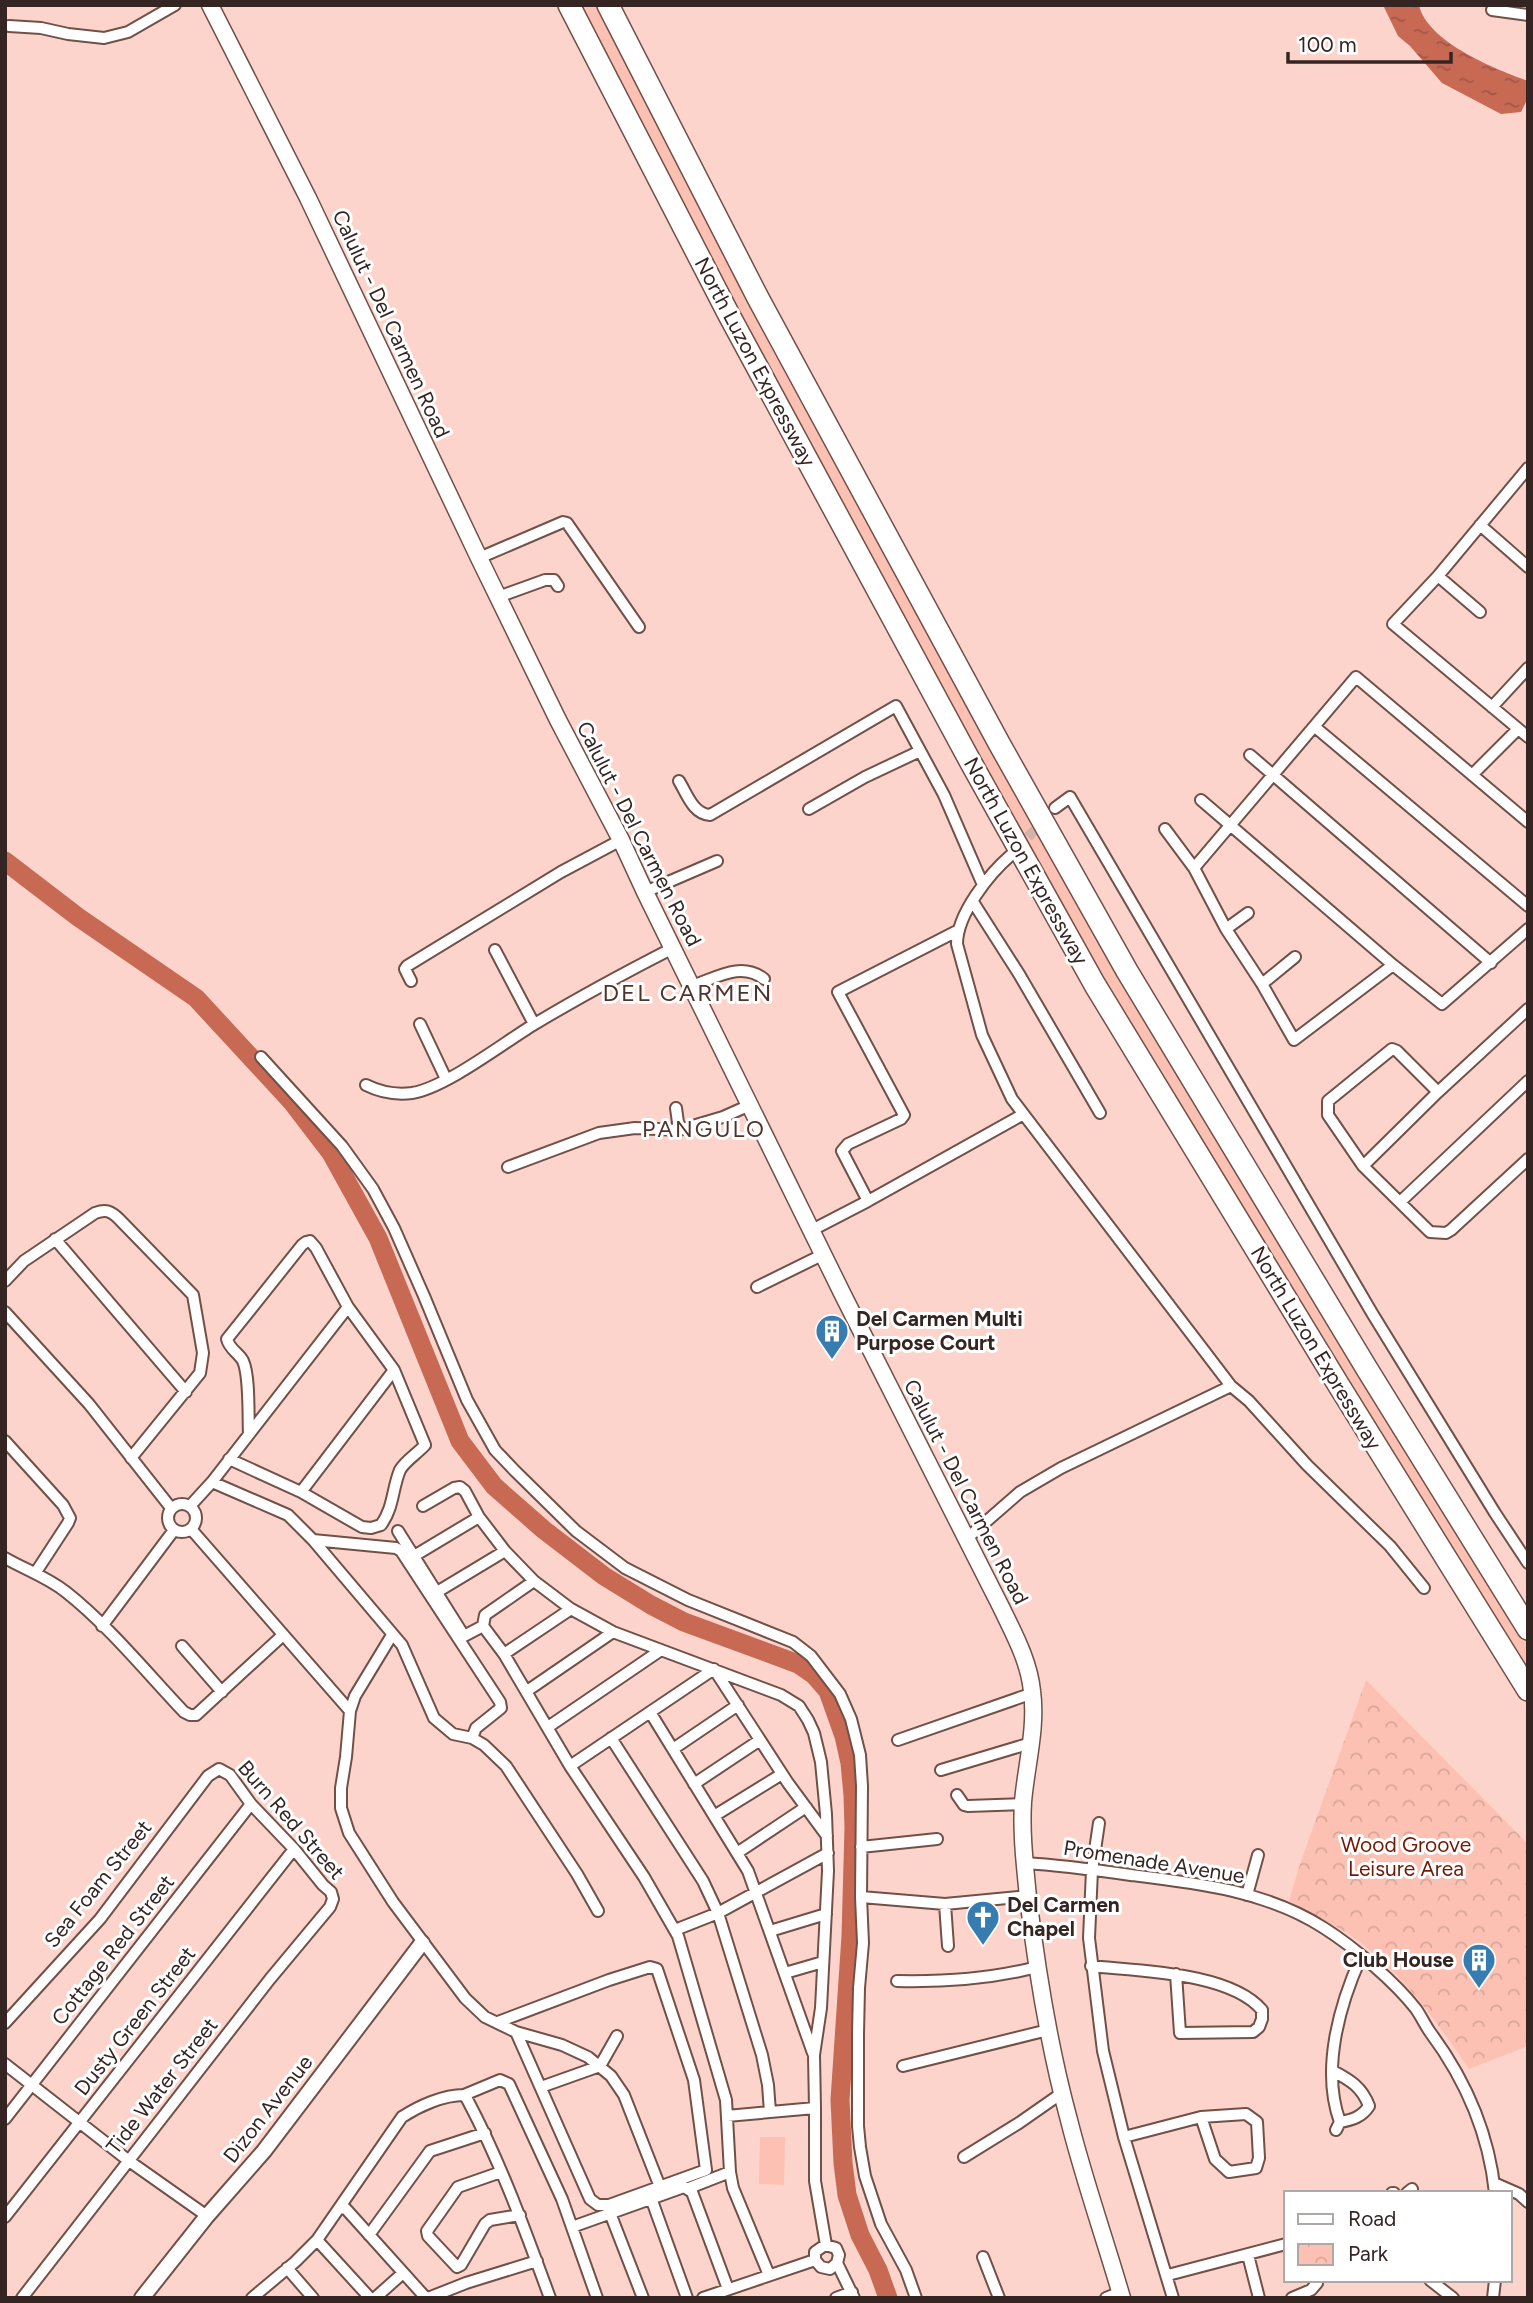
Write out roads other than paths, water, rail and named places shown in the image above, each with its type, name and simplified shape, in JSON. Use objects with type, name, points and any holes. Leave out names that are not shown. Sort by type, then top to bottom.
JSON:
[{"type":"highway","name":"North Luzon Expressway","points":[[569,5],[729,315],[963,749],[1075,949],[1330,1373],[1528,1690]]},
{"type":"highway","name":"North Luzon Expressway","points":[[608,5],[765,311],[1000,745],[1127,971],[1359,1357],[1528,1629]]},
{"type":"main road","name":"Calulut - Del Carmen Road","points":[[210,5],[308,198],[558,720],[621,840],[1026,1663],[1033,1693],[1031,1743],[1023,1804],[1025,1863],[1038,1967],[1062,2093],[1116,2296]]},
{"type":"street","points":[[9,26],[104,38],[128,32],[175,5]]},
{"type":"street","points":[[1492,10],[1528,15]]},
{"type":"street","points":[[1526,473],[1393,624],[1528,737]]},
{"type":"street","points":[[479,558],[563,522],[567,523],[639,627]]},
{"type":"street","points":[[1480,525],[1528,567]]},
{"type":"street","points":[[1438,576],[1480,612]]},
{"type":"street","points":[[498,597],[545,580],[554,580],[558,586]]},
{"type":"street","points":[[1492,707],[1528,668]]},
{"type":"street","points":[[1194,868],[1356,677],[1528,822]]},
{"type":"street","points":[[679,781],[696,810],[710,815],[897,706],[944,795],[983,885]]},
{"type":"street","points":[[1315,727],[1528,906]]},
{"type":"street","points":[[1472,775],[1518,729]]},
{"type":"street","points":[[809,809],[864,777],[920,751]]},
{"type":"street","points":[[1250,755],[1491,963]]},
{"type":"street","points":[[1055,808],[1070,797],[1365,1302],[1528,1563]]},
{"type":"street","points":[[1201,800],[1442,1004],[1528,929]]},
{"type":"street","points":[[1165,829],[1194,868],[1226,929],[1294,1040],[1393,965]]},
{"type":"street","points":[[411,981],[405,969],[407,966],[561,872],[621,840]]},
{"type":"street","points":[[868,1201],[842,1150],[848,1144],[901,1119],[904,1115],[838,992],[957,931],[983,885],[1012,855]]},
{"type":"street","points":[[645,892],[717,861]]},
{"type":"street","points":[[973,902],[1019,974],[1100,1113]]},
{"type":"street","points":[[1226,929],[1248,913]]},
{"type":"street","points":[[957,931],[961,960],[982,1035],[996,1069],[1022,1115],[1231,1386],[1390,1546],[1424,1588]]},
{"type":"street","points":[[366,1085],[379,1092],[413,1093],[433,1086],[534,1024],[673,948]]},
{"type":"street","points":[[495,950],[534,1024]]},
{"type":"street","points":[[1262,984],[1296,957]]},
{"type":"street","points":[[692,986],[740,970],[758,974],[764,979]]},
{"type":"street","points":[[1363,1166],[1528,1009]]},
{"type":"street","points":[[420,1024],[446,1079]]},
{"type":"street","points":[[1438,1092],[1392,1049],[1328,1101],[1328,1115],[1363,1166],[1430,1233],[1446,1233],[1528,1159]]},
{"type":"street","points":[[261,1057],[342,1146],[373,1189],[394,1228],[467,1400],[495,1450],[576,1531],[625,1568],[688,1600],[793,1642],[811,1656],[840,1694],[851,1719],[860,1755],[862,1786],[863,1943],[858,2034],[860,2147],[865,2176],[881,2224],[916,2298]]},
{"type":"street","points":[[1400,1202],[1528,1081]]},
{"type":"street","points":[[508,1167],[599,1133],[635,1128],[679,1130],[723,1117],[750,1105]]},
{"type":"street","points":[[676,1108],[679,1130]]},
{"type":"street","points":[[812,1230],[1022,1115]]},
{"type":"street","points":[[5,1281],[24,1261],[95,1213],[104,1210],[112,1212],[193,1295],[203,1353],[200,1373],[131,1458]]},
{"type":"street","points":[[55,1239],[186,1392]]},
{"type":"street","points":[[229,1459],[300,1492],[362,1527],[371,1528],[381,1525],[392,1507],[401,1469],[425,1444],[394,1370],[348,1307],[310,1241],[304,1243],[227,1339],[230,1347],[243,1361],[246,1374],[248,1434]]},
{"type":"street","points":[[757,1287],[824,1254]]},
{"type":"street","points":[[190,1506],[212,1482],[348,1307]]},
{"type":"street","points":[[5,1312],[89,1404],[171,1508]]},
{"type":"street","points":[[300,1492],[394,1370]]},
{"type":"street","points":[[965,1540],[1020,1492],[1061,1468],[1231,1386]]},
{"type":"street","points":[[5,1441],[63,1505],[70,1518],[36,1572]]},
{"type":"street","points":[[212,1482],[288,1515],[313,1540],[402,1645],[434,1718],[453,1734],[472,1738],[484,1745],[506,1766],[598,1911]]},
{"type":"street","points":[[423,1506],[460,1487],[505,1551],[534,1581],[571,1609],[613,1632],[781,1695],[799,1706],[808,1720],[821,1762],[828,1853],[821,2008],[814,2055],[815,2182],[827,2245]]},
{"type":"street","points":[[180,1504],[190,1506],[196,1515],[194,1525],[183,1532],[174,1530],[168,1522],[171,1508],[180,1504]]},
{"type":"street","points":[[414,1556],[479,1517]]},
{"type":"street","points":[[191,1529],[350,1711]]},
{"type":"street","points":[[102,1626],[174,1530]]},
{"type":"street","points":[[398,1531],[464,1636],[483,1626]]},
{"type":"street","points":[[313,1540],[401,1550],[500,1702],[501,1708],[476,1728],[472,1738]]},
{"type":"street","points":[[437,1592],[505,1551]]},
{"type":"street","points":[[5,1558],[36,1572],[66,1592],[190,1715],[196,1715],[283,1635]]},
{"type":"street","points":[[534,1581],[485,1615],[483,1626],[504,1654],[570,1766],[644,1877],[675,1930],[721,2079],[733,2188],[769,2275]]},
{"type":"street","points":[[504,1654],[571,1609]]},
{"type":"street","points":[[527,1691],[613,1632]]},
{"type":"street","points":[[392,1635],[355,1696],[350,1711],[341,1787],[344,1822],[375,1876],[465,1998],[485,2017],[516,2032],[562,2045],[588,2057],[611,2076],[625,2095],[660,2187]]},
{"type":"street","points":[[182,1646],[222,1692]]},
{"type":"street","points":[[548,1727],[661,1650]]},
{"type":"street","points":[[713,1669],[827,1836]]},
{"type":"street","points":[[570,1766],[713,1669]]},
{"type":"street","points":[[898,1740],[1033,1693]]},
{"type":"street","points":[[673,1749],[738,1705]]},
{"type":"street","points":[[650,1712],[748,1871],[814,2055]]},
{"type":"street","points":[[611,1738],[703,1881],[718,1913],[762,2055],[770,2112]]},
{"type":"street","points":[[694,1784],[760,1740]]},
{"type":"street","points":[[941,1770],[1031,1743]]},
{"type":"street","name":"Burn Red Street","points":[[219,1769],[230,1775],[251,1804],[331,1892],[333,1899]]},
{"type":"street","name":"Sea Foam Street","points":[[5,2022],[100,1919],[208,1776],[219,1769]]},
{"type":"street","points":[[714,1816],[782,1773]]},
{"type":"street","points":[[957,1795],[964,1805],[968,1806],[1023,1804]]},
{"type":"street","name":"Cottage Red Street","points":[[5,2119],[251,1804]]},
{"type":"street","points":[[737,1853],[806,1807]]},
{"type":"street","points":[[1099,1824],[1092,1870],[1089,1938],[1103,2051],[1124,2137],[1173,2298]]},
{"type":"street","points":[[861,1847],[937,1839]]},
{"type":"street","name":"Dusty Green Street","points":[[5,2217],[294,1849]]},
{"type":"street","points":[[675,1930],[718,1913],[828,1853]]},
{"type":"street","points":[[1247,1895],[1258,1855]]},
{"type":"street","name":"Promenade Avenue","points":[[1025,1863],[1196,1883],[1247,1895],[1284,1908],[1323,1927],[1395,1987],[1416,2010],[1457,2073],[1489,2152],[1494,2188]]},
{"type":"street","points":[[861,1897],[945,1904],[1028,1896]]},
{"type":"street","name":"Tide Water Street","points":[[22,2298],[270,1979],[330,1907],[333,1899]]},
{"type":"street","points":[[945,1904],[948,1946]]},
{"type":"street","points":[[770,1931],[826,1914]]},
{"type":"street","name":"Dizon Avenue","points":[[142,2298],[207,2216],[264,2151],[422,1943]]},
{"type":"street","points":[[1333,2071],[1354,2082],[1373,2106],[1357,2118],[1338,2126],[1333,2099],[1333,2071],[1339,2022],[1348,1985],[1361,1957]]},
{"type":"street","points":[[785,1973],[823,1962]]},
{"type":"street","points":[[1091,1966],[1176,1974],[1239,1993],[1257,2003],[1262,2010],[1259,2027],[1253,2032],[1180,2033],[1176,1974]]},
{"type":"street","points":[[498,2022],[609,1980],[650,1967],[657,1969],[694,2080],[707,2167],[703,2172],[610,2205],[598,2205],[590,2199],[516,2032]]},
{"type":"street","points":[[897,1981],[934,1982],[986,1977],[1038,1967]]},
{"type":"street","points":[[904,2066],[1048,2030]]},
{"type":"street","points":[[541,2087],[600,2066],[617,2036]]},
{"type":"street","points":[[5,2064],[129,2161],[207,2216]]},
{"type":"street","points":[[255,2297],[317,2240],[402,2117],[419,2107],[464,2095],[500,2080],[509,2084],[562,2199],[597,2298]]},
{"type":"street","points":[[964,2157],[1062,2093]]},
{"type":"street","points":[[464,2095],[485,2133],[520,2215],[550,2298]]},
{"type":"street","points":[[727,2116],[815,2108]]},
{"type":"street","points":[[1124,2137],[1200,2117],[1246,2114],[1252,2116],[1256,2122],[1259,2158],[1256,2168],[1229,2172],[1219,2165],[1200,2117]]},
{"type":"street","points":[[369,2235],[429,2151],[485,2133]]},
{"type":"street","points":[[460,2266],[457,2267],[428,2236],[427,2231],[458,2186],[501,2172]]},
{"type":"street","points":[[572,2227],[730,2172]]},
{"type":"street","points":[[689,2188],[728,2290]]},
{"type":"street","points":[[1512,2192],[1519,2194],[1528,2202]]},
{"type":"street","points":[[651,2198],[687,2298]]},
{"type":"street","points":[[341,2207],[346,2209],[427,2298],[537,2261]]},
{"type":"street","points":[[610,2213],[643,2298]]},
{"type":"street","points":[[460,2266],[485,2224],[490,2220],[520,2215]]},
{"type":"street","points":[[317,2240],[373,2298],[403,2273]]},
{"type":"street","points":[[1168,2275],[1284,2245]]},
{"type":"street","points":[[836,2298],[853,2295],[837,2263],[838,2252],[833,2246],[818,2248],[815,2260],[817,2264],[825,2269],[834,2267],[837,2263]]},
{"type":"street","points":[[1248,2255],[1259,2298]]},
{"type":"street","points":[[983,2257],[999,2298]]},
{"type":"street","points":[[703,2298],[815,2260]]},
{"type":"street","points":[[460,2266],[466,2283]]},
{"type":"street","points":[[287,2268],[313,2298]]},
{"type":"street","points":[[1292,2298],[1311,2290],[1317,2282]]},
{"type":"street","points":[[1433,2282],[1453,2298]]},
{"type":"water","points":[[1383,5],[1419,5],[1435,31],[1448,42],[1481,61],[1528,81],[1528,98],[1521,112],[1501,114],[1442,83],[1398,36]]},
{"type":"waterway","points":[[5,861],[78,917],[196,998],[292,1102],[331,1153],[378,1238],[460,1441],[494,1486],[544,1530],[604,1576],[651,1605],[684,1622],[798,1664],[814,1675],[828,1691],[844,1736],[853,1795],[851,1936],[840,2100],[843,2163],[847,2195],[860,2235],[878,2270],[888,2298]]},
{"type":"tunnel","points":[[1018,848],[1045,819]]},
{"type":"place","name":"Del Carmen Multi Purpose Court","points":[[832,1361]]},
{"type":"place","name":"Del Carmen Chapel","points":[[983,1947]]},
{"type":"place","name":"Club House","points":[[1479,1990]]},
{"type":"district","name":"DEL CARMEN","points":[[688,993]]},
{"type":"district","name":"PANGULO","points":[[704,1129]]},
{"type":"park label","name":"Wood Groove Leisure Area","points":[[1406,1857]]}]
